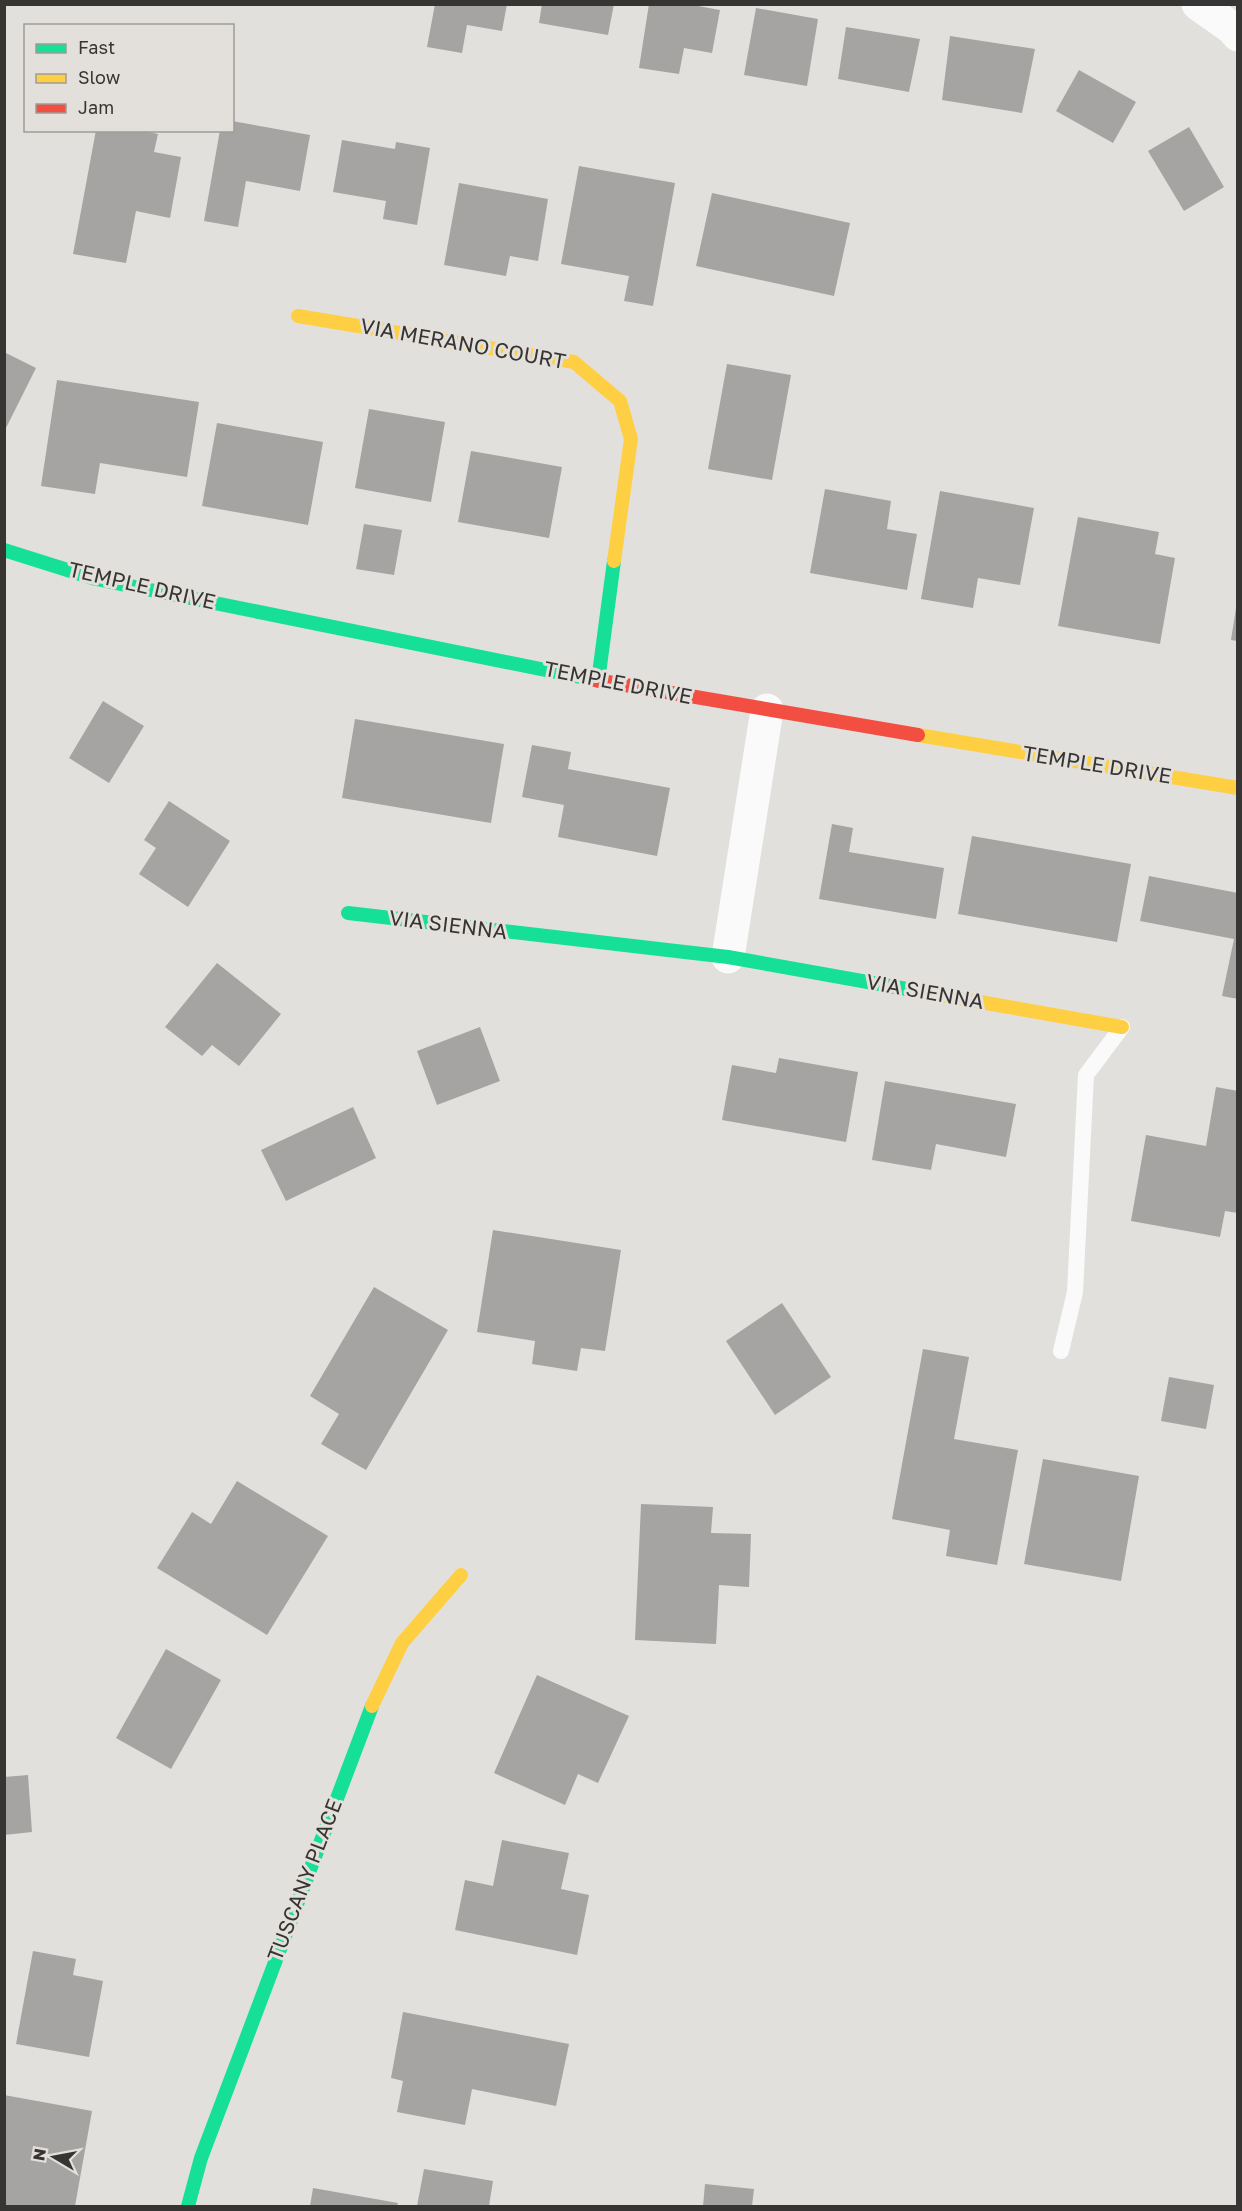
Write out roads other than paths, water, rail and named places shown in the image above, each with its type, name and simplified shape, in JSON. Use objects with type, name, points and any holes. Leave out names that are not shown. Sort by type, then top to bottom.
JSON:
[{"type":"street","points":[[1198,4],[1232,28],[1238,35]]},
{"type":"street","name":"VIA MERANO COURT","points":[[298,316],[574,362],[620,401],[632,439],[598,681]]},
{"type":"street","name":"TEMPLE DRIVE","points":[[4,550],[96,579],[598,681],[1238,788]]},
{"type":"street","points":[[728,957],[767,710]]},
{"type":"street","name":"VIA SIENNA","points":[[348,913],[728,957],[1122,1027]]},
{"type":"street","name":"TUSCANY PLACE","points":[[188,2206],[201,2158],[365,1721],[402,1643],[461,1575]]},
{"type":"lane","points":[[1061,1351],[1075,1292],[1086,1076],[1122,1027]]}]
